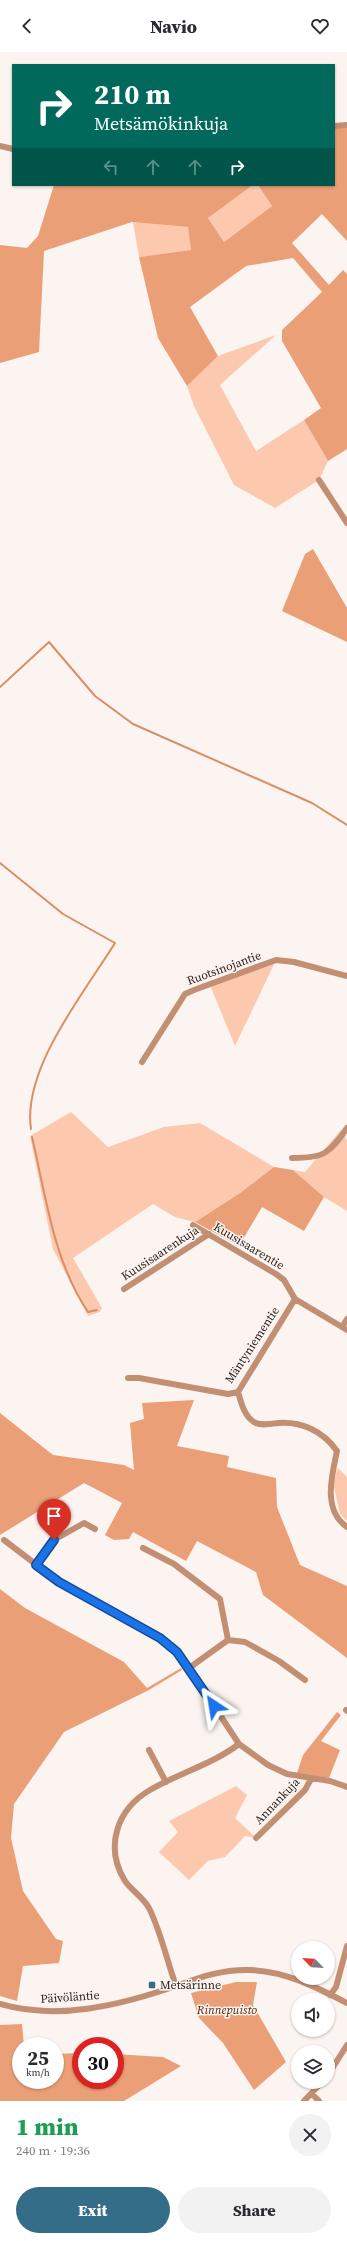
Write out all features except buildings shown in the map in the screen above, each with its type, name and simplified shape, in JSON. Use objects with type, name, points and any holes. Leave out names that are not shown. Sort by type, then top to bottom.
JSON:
[{"type":"street","points":[[335,126],[347,125]]},
{"type":"street","points":[[0,146],[12,149]]},
{"type":"street","points":[[319,480],[347,523]]},
{"type":"street","name":"Ruotsinojantie","points":[[142,1062],[185,994],[194,990],[276,960],[294,962],[347,976]]},
{"type":"street","points":[[292,1158],[311,1158],[327,1153],[347,1128]]},
{"type":"street","name":"Kuusisaarentie","points":[[193,1225],[276,1274],[284,1280],[295,1299],[345,1329]]},
{"type":"street","name":"Kuusisaarenkuja","points":[[124,1289],[209,1234]]},
{"type":"street","name":"Mäntyniementie","points":[[128,1378],[139,1378],[228,1394],[238,1392],[295,1299]]},
{"type":"street","points":[[345,1329],[347,1319]]},
{"type":"street","points":[[238,1392],[243,1409],[253,1421],[258,1424],[294,1423],[305,1425],[330,1442],[337,1451],[329,1483],[330,1494],[336,1514],[342,1524],[347,1527]]},
{"type":"street","points":[[36,1565],[54,1540],[84,1523],[95,1529]]},
{"type":"street","points":[[4,1540],[59,1582],[160,1638],[177,1652],[239,1744],[268,1765],[287,1774],[330,1781],[347,1787]]},
{"type":"street","points":[[143,1548],[174,1564],[220,1599],[228,1640]]},
{"type":"street","points":[[189,1668],[228,1640],[245,1642],[279,1661],[305,1680]]},
{"type":"street","points":[[176,1986],[149,1908],[125,1881],[116,1862],[115,1834],[124,1814],[133,1802],[149,1790],[239,1744]]},
{"type":"street","points":[[149,1750],[166,1782]]},
{"type":"street","name":"Annankuja","points":[[256,1838],[305,1790],[311,1779]]},
{"type":"street","points":[[331,1993],[338,1981],[347,1946]]},
{"type":"street","name":"Päivöläntie","points":[[0,2004],[34,2011],[101,2008],[176,1986],[215,1972],[250,1970],[282,1974],[325,1993]]},
{"type":"street","name":"Päivöläntie","points":[[335,1997],[347,2003]]},
{"type":"street","points":[[335,2064],[347,2045]]},
{"type":"street","points":[[304,2101],[316,2089]]},
{"type":"street","points":[[312,2094],[319,2101]]},
{"type":"shaded area","points":[[252,186],[259,186],[272,206],[224,242],[208,218]]},
{"type":"shaded area","points":[[133,222],[188,227],[192,250],[139,257]]},
{"type":"shaded area","points":[[276,335],[220,385],[256,451],[304,420],[328,461],[319,480],[275,508],[234,485],[194,406],[187,386],[218,356]]},
{"type":"shaded area","points":[[276,960],[235,1046],[210,985]]},
{"type":"shaded area","points":[[71,1112],[108,1147],[164,1127],[200,1123],[274,1167],[240,1193],[195,1222],[175,1217],[153,1204],[73,1258],[102,1308],[100,1312],[88,1316],[53,1249],[30,1136]]},
{"type":"shaded area","points":[[341,1130],[347,1140],[347,1211],[324,1197],[293,1170],[305,1172]]},
{"type":"shaded area","points":[[338,1468],[347,1477],[347,1521],[340,1514],[333,1483]]},
{"type":"shaded area","points":[[236,1786],[247,1795],[235,1818],[256,1838],[245,1836],[225,1857],[208,1861],[189,1880],[159,1852],[178,1832],[169,1821]]},
{"type":"green space","points":[[347,125],[347,241],[322,214],[292,243],[329,285],[343,270],[347,274],[347,449],[328,461],[304,420],[321,408],[282,341],[282,330],[322,292],[293,258],[246,266],[190,307],[218,356],[187,386],[158,338],[139,257],[191,250],[188,227],[132,222],[44,251],[39,352],[0,363],[0,245],[27,248],[38,236],[54,186],[252,186],[208,218],[224,242],[272,206],[259,186],[335,186],[335,126]]},
{"type":"green space","points":[[313,549],[347,608],[347,642],[282,611],[305,554]]},
{"type":"green space","points":[[274,1167],[293,1170],[324,1197],[304,1231],[262,1207],[239,1246],[195,1222],[240,1193]]},
{"type":"green space","points":[[194,1400],[177,1446],[229,1456],[227,1467],[276,1478],[277,1507],[300,1565],[347,1586],[347,1658],[263,1595],[256,1572],[197,1541],[186,1561],[133,1532],[129,1539],[114,1540],[105,1535],[122,1503],[84,1483],[0,1535],[0,1413],[53,1455],[124,1465],[134,1470],[130,1423],[144,1419],[142,1403]]},
{"type":"green space","points":[[0,1589],[25,1608],[124,1662],[147,1688],[181,1668],[182,1670],[149,1690],[64,1732],[14,1804],[11,1838],[23,1891],[56,1939],[63,1941],[59,1963],[23,1966],[17,2001],[0,1996]]},
{"type":"green space","points":[[337,1712],[341,1715],[321,1741],[340,1750],[329,1778],[297,1773],[303,1755]]},
{"type":"green space","name":"Rinnepuisto","points":[[236,1982],[257,1982],[253,2005],[286,2062],[254,2090],[223,2043],[199,2018],[191,1993]]},
{"type":"green space","points":[[22,2024],[23,2037],[12,2037],[12,2089],[64,2089],[64,2054],[72,2053],[72,2089],[124,2089],[124,2055],[163,2057],[181,2066],[124,2101],[0,2101],[0,2025]]},
{"type":"waterway","points":[[0,687],[49,642],[95,696],[133,724],[312,803],[347,825]]},
{"type":"waterway","points":[[0,863],[63,914],[115,943],[72,1008],[45,1057],[36,1082],[31,1106],[31,1129]]},
{"type":"waterway","points":[[32,1137],[52,1227],[66,1271],[88,1312],[97,1310]]},
{"type":"place","name":"Metsärinne","points":[[152,1985]]},
{"type":"route","points":[[54,1540],[36,1565],[59,1582],[160,1638],[177,1652],[214,1706]]}]
